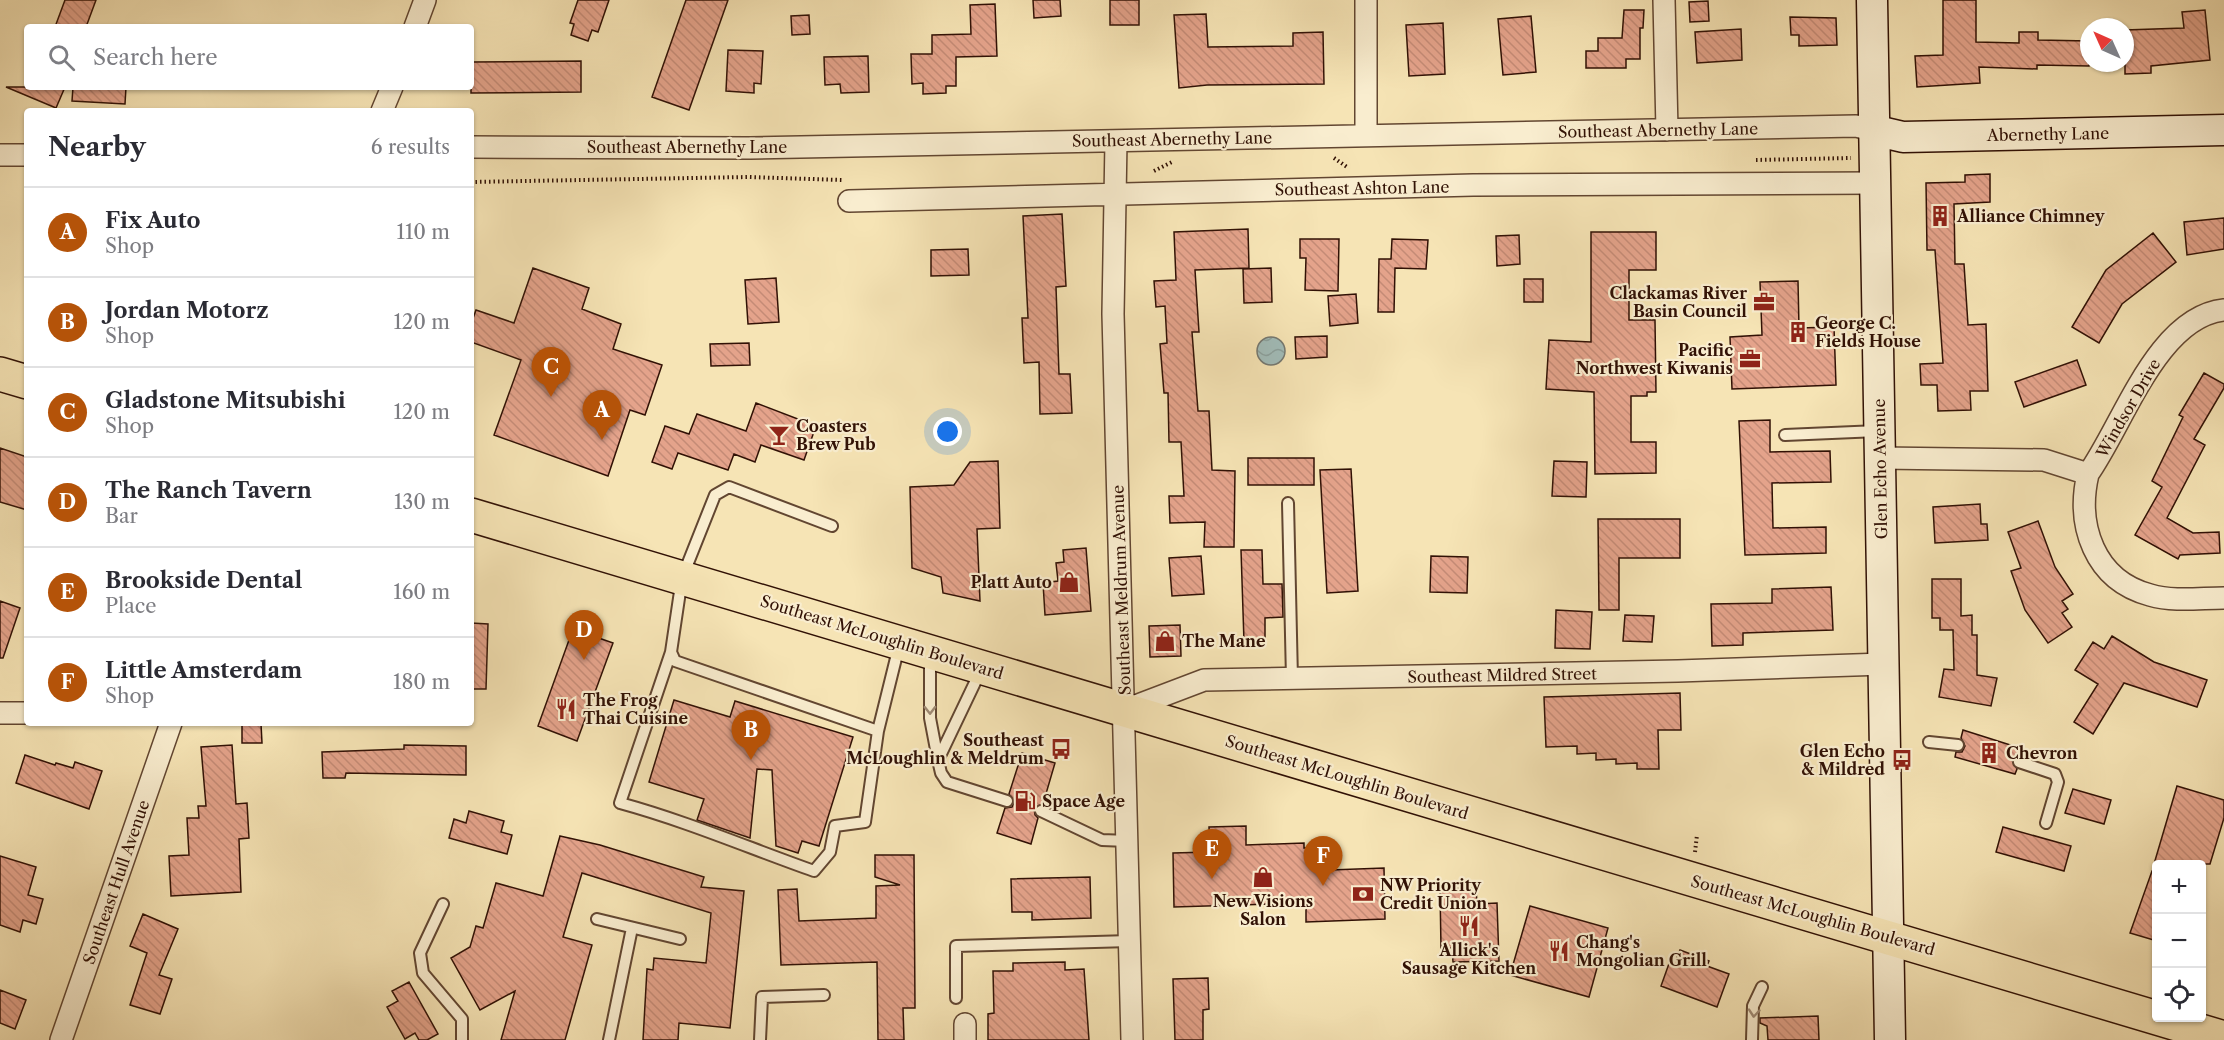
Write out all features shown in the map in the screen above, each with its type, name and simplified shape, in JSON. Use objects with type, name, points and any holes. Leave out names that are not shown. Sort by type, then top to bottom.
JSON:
[{"type":"main road","points":[[0,374],[24,381]]},
{"type":"main road","name":"Southeast McLoughlin Boulevard","points":[[474,516],[2224,1038]]},
{"type":"street","points":[[416,24],[425,0]]},
{"type":"street","points":[[1366,0],[1366,135]]},
{"type":"street","points":[[1664,0],[1666,130]]},
{"type":"street","name":"Glen Echo Avenue","points":[[1872,0],[1890,1040]]},
{"type":"street","points":[[383,108],[391,90]]},
{"type":"street","name":"Southeast Abernethy Lane","points":[[474,147],[750,148],[1856,126],[1873,130]]},
{"type":"street","name":"Abernethy Lane","points":[[1873,130],[1903,136],[2224,130]]},
{"type":"street","name":"Southeast Meldrum Avenue","points":[[1116,141],[1113,314],[1132,1040]]},
{"type":"street","points":[[0,155],[24,155]]},
{"type":"street","name":"Southeast Ashton Lane","points":[[849,201],[1473,185],[1874,183]]},
{"type":"street","name":"Windsor Drive","points":[[1880,445],[2044,460],[2088,474],[2104,452],[2154,361],[2168,344],[2199,318],[2224,310]]},
{"type":"street","points":[[2088,474],[2083,495],[2085,528],[2098,558],[2112,574],[2130,587],[2150,595],[2176,599],[2224,598]]},
{"type":"street","name":"Southeast Mildred Street","points":[[1125,710],[1204,680],[1666,672],[1884,664]]},
{"type":"street","points":[[0,713],[24,713]]},
{"type":"street","name":"Southeast Hull Avenue","points":[[62,1040],[170,726]]},
{"type":"lane","points":[[1785,435],[1880,445]]},
{"type":"lane","points":[[832,526],[729,487],[715,495],[682,578],[671,652],[620,803],[679,820],[698,830],[814,871],[830,852],[835,826],[865,822],[878,731],[915,647]]},
{"type":"lane","points":[[1288,503],[1292,679]]},
{"type":"lane","points":[[915,647],[940,773],[947,782],[1007,801]]},
{"type":"lane","points":[[671,652],[675,661],[878,731]]},
{"type":"lane","points":[[938,760],[982,667]]},
{"type":"lane","points":[[1929,742],[1958,745]]},
{"type":"lane","points":[[2019,762],[2055,774],[2058,782],[2046,823]]},
{"type":"lane","points":[[1041,811],[1101,840],[1128,841]]},
{"type":"lane","points":[[443,904],[420,953],[423,973],[462,1019],[462,1040]]},
{"type":"lane","points":[[597,919],[680,939]]},
{"type":"lane","points":[[609,1040],[632,928]]},
{"type":"lane","points":[[956,998],[957,946],[1130,941]]},
{"type":"lane","points":[[1752,1040],[1753,1006],[1762,987]]},
{"type":"lane","points":[[760,1040],[762,997],[824,995]]},
{"type":"path","points":[[474,182],[748,177],[843,180]]},
{"type":"water","points":[[1271,337],[1281,341],[1285,351],[1281,361],[1271,365],[1261,361],[1257,351],[1261,341]]},
{"type":"building","points":[[65,0],[96,0],[87,24],[56,24]]},
{"type":"building","points":[[578,0],[609,0],[598,32],[592,30],[588,41],[571,35],[574,24],[570,23]]},
{"type":"building","points":[[686,0],[728,0],[689,110],[652,97]]},
{"type":"building","points":[[1033,0],[1060,0],[1061,16],[1034,18]]},
{"type":"building","points":[[1110,0],[1139,0],[1139,25],[1110,25]]},
{"type":"building","points":[[1943,0],[1976,0],[1976,42],[2019,43],[2019,32],[2038,32],[2038,40],[2080,41],[2080,66],[2037,65],[2037,69],[1979,67],[1980,83],[1917,87],[1915,56],[1943,55]]},
{"type":"building","points":[[1708,1],[1709,21],[1690,22],[1689,2]]},
{"type":"building","points":[[995,4],[997,56],[956,57],[956,86],[946,86],[946,93],[923,94],[923,83],[912,84],[911,54],[932,54],[932,35],[971,34],[970,5]]},
{"type":"building","points":[[1624,10],[1644,10],[1643,28],[1640,28],[1640,59],[1626,59],[1626,68],[1586,68],[1586,51],[1598,51],[1598,38],[1622,38]]},
{"type":"building","points":[[2205,10],[2210,60],[2151,66],[2151,73],[2125,74],[2125,72],[2134,72],[2134,30],[2184,28],[2182,12]]},
{"type":"building","points":[[1206,14],[1208,47],[1293,46],[1293,33],[1323,32],[1324,84],[1207,85],[1179,88],[1174,15]]},
{"type":"building","points":[[809,15],[810,34],[792,35],[791,16]]},
{"type":"building","points":[[1531,16],[1536,72],[1503,75],[1498,19]]},
{"type":"building","points":[[1790,17],[1836,18],[1837,45],[1799,46],[1799,35],[1791,35]]},
{"type":"building","points":[[1443,23],[1445,74],[1409,76],[1406,25]]},
{"type":"building","points":[[1741,29],[1742,60],[1697,63],[1695,32]]},
{"type":"building","points":[[728,50],[763,51],[761,84],[754,83],[754,93],[726,91]]},
{"type":"building","points":[[868,56],[869,92],[841,93],[840,84],[825,85],[824,57]]},
{"type":"building","points":[[581,61],[581,92],[471,93],[471,90],[474,90],[474,62]]},
{"type":"building","points":[[6,87],[24,87],[24,90],[64,90],[56,108]]},
{"type":"building","points":[[73,90],[126,90],[125,104],[72,101]]},
{"type":"building","points":[[1990,174],[1990,202],[1954,204],[1955,264],[1964,264],[1968,325],[1986,324],[1988,391],[1970,391],[1971,410],[1938,411],[1937,385],[1921,385],[1920,364],[1943,363],[1935,250],[1927,250],[1926,183],[1965,182],[1965,175]]},
{"type":"building","points":[[1062,214],[1066,286],[1056,287],[1059,374],[1070,374],[1072,413],[1040,414],[1039,362],[1024,363],[1022,318],[1028,318],[1023,216]]},
{"type":"building","points":[[2224,218],[2224,249],[2187,255],[2184,222]]},
{"type":"building","points":[[1248,229],[1249,268],[1195,270],[1199,332],[1192,332],[1198,411],[1209,411],[1212,470],[1235,471],[1234,547],[1204,547],[1205,522],[1170,523],[1169,496],[1184,496],[1181,442],[1169,442],[1168,393],[1164,393],[1160,344],[1167,343],[1165,306],[1156,307],[1154,281],[1176,280],[1174,232]]},
{"type":"building","points":[[1591,232],[1656,232],[1656,270],[1629,270],[1629,320],[1655,320],[1656,392],[1647,392],[1647,396],[1631,396],[1631,442],[1656,442],[1656,473],[1595,474],[1594,392],[1546,389],[1549,340],[1591,342]]},
{"type":"building","points":[[2153,233],[2176,262],[2122,304],[2099,343],[2072,327],[2106,270]]},
{"type":"building","points":[[1519,235],[1520,264],[1497,266],[1496,236]]},
{"type":"building","points":[[1300,239],[1339,239],[1338,291],[1305,290],[1306,258],[1300,258]]},
{"type":"building","points":[[1392,239],[1428,240],[1426,269],[1395,268],[1394,312],[1378,312],[1379,259],[1391,259]]},
{"type":"building","points":[[968,249],[969,275],[931,276],[931,250]]},
{"type":"building","points":[[533,268],[589,288],[582,309],[621,324],[613,349],[662,365],[645,415],[630,410],[608,476],[494,435],[521,360],[474,343],[474,316],[476,310],[514,323]]},
{"type":"building","points":[[1271,268],[1272,302],[1244,303],[1243,269]]},
{"type":"building","points":[[776,278],[779,322],[748,324],[745,280]]},
{"type":"building","points":[[1524,279],[1543,279],[1543,302],[1524,302]]},
{"type":"building","name":"George C. Fields House","points":[[1798,281],[1799,328],[1834,327],[1836,385],[1732,389],[1730,337],[1762,335],[1760,282]]},
{"type":"building","points":[[1356,294],[1358,323],[1330,326],[1328,296]]},
{"type":"building","points":[[1327,336],[1327,357],[1296,359],[1295,337]]},
{"type":"building","points":[[749,343],[750,365],[711,366],[710,344]]},
{"type":"building","points":[[2077,360],[2086,385],[2024,407],[2015,382]]},
{"type":"building","points":[[2204,373],[2224,384],[2224,388],[2194,439],[2205,445],[2167,518],[2193,533],[2219,532],[2220,553],[2180,555],[2178,559],[2135,535],[2162,487],[2152,481],[2183,417],[2179,415]]},
{"type":"building","points":[[756,403],[816,426],[804,460],[761,445],[755,462],[734,454],[728,470],[678,453],[672,469],[652,462],[665,426],[689,434],[697,414],[746,431]]},
{"type":"building","points":[[1770,420],[1770,452],[1830,451],[1831,482],[1772,483],[1773,528],[1826,527],[1826,553],[1745,555],[1739,421]]},
{"type":"building","points":[[0,448],[24,456],[24,509],[0,502]]},
{"type":"building","points":[[1248,458],[1314,458],[1314,485],[1248,485]]},
{"type":"building","points":[[998,461],[1000,528],[977,529],[980,601],[943,593],[941,577],[912,568],[910,487],[954,485],[970,462]]},
{"type":"building","points":[[1554,461],[1587,462],[1586,497],[1552,496]]},
{"type":"building","points":[[1351,469],[1358,591],[1327,593],[1320,470]]},
{"type":"building","points":[[1980,504],[1981,524],[1987,524],[1988,540],[1935,543],[1933,507]]},
{"type":"building","points":[[1598,519],[1680,519],[1680,558],[1619,558],[1619,610],[1599,610]]},
{"type":"building","points":[[2038,521],[2055,567],[2073,594],[2062,601],[2068,609],[2062,613],[2072,627],[2048,643],[2025,610],[2011,571],[2021,568],[2008,532]]},
{"type":"building","name":"Platt Auto","points":[[1086,548],[1091,611],[1045,615],[1043,583],[1058,581],[1056,563],[1064,562],[1063,550]]},
{"type":"building","points":[[1241,550],[1262,550],[1263,584],[1282,584],[1283,617],[1265,618],[1265,642],[1244,642]]},
{"type":"building","points":[[1201,556],[1204,594],[1172,596],[1169,558]]},
{"type":"building","points":[[1431,556],[1468,557],[1467,593],[1430,592]]},
{"type":"building","points":[[1932,579],[1961,579],[1961,616],[1972,615],[1972,635],[1977,635],[1977,675],[1997,678],[1991,706],[1939,697],[1944,669],[1954,670],[1953,630],[1940,630],[1940,618],[1932,618]]},
{"type":"building","points":[[1831,587],[1833,630],[1743,633],[1743,645],[1712,646],[1711,604],[1772,603],[1772,589]]},
{"type":"building","points":[[0,601],[20,608],[3,658],[0,658]]},
{"type":"building","points":[[1556,610],[1592,612],[1590,649],[1555,648]]},
{"type":"building","points":[[1625,615],[1654,616],[1652,642],[1623,641]]},
{"type":"building","points":[[474,623],[488,624],[486,689],[474,689]]},
{"type":"building","name":"The Mane","points":[[1180,625],[1181,656],[1150,657],[1149,626]]},
{"type":"building","points":[[573,629],[613,643],[577,741],[538,726]]},
{"type":"building","points":[[2112,636],[2154,662],[2207,680],[2197,707],[2124,683],[2093,734],[2074,722],[2098,684],[2075,670],[2093,642],[2104,649]]},
{"type":"building","points":[[1680,693],[1681,730],[1658,730],[1659,769],[1637,769],[1637,763],[1616,764],[1616,759],[1596,760],[1596,753],[1577,754],[1577,746],[1546,747],[1544,697]]},
{"type":"building","points":[[674,700],[730,717],[735,701],[853,737],[819,846],[802,841],[798,853],[776,846],[772,770],[757,769],[750,838],[697,820],[704,799],[649,782]]},
{"type":"building","points":[[242,726],[261,726],[262,743],[242,743]]},
{"type":"building","name":"Chevron","points":[[1963,730],[2023,749],[2021,755],[2015,756],[2012,760],[2017,769],[2015,774],[1955,757],[1956,752],[1962,752],[1965,746],[1961,738]]},
{"type":"building","points":[[232,745],[236,804],[247,803],[249,838],[239,839],[241,892],[171,896],[169,856],[189,855],[187,818],[199,818],[198,806],[206,806],[201,747]]},
{"type":"building","points":[[404,745],[466,746],[466,775],[346,773],[345,778],[323,778],[322,752],[404,749]]},
{"type":"building","points":[[1022,753],[1055,763],[1043,804],[1034,808],[1038,818],[1031,844],[997,833],[1005,808],[1012,807],[1014,803],[1009,794]]},
{"type":"building","points":[[25,755],[55,765],[56,763],[73,768],[75,762],[102,771],[89,809],[16,783]]},
{"type":"building","points":[[2177,786],[2224,800],[2224,818],[2210,864],[2206,864],[2206,860],[2155,860]]},
{"type":"building","points":[[2073,789],[2111,800],[2104,824],[2065,813]]},
{"type":"building","points":[[469,811],[504,821],[501,832],[512,835],[507,854],[449,838],[454,819],[466,823]]},
{"type":"building","points":[[1246,826],[1246,845],[1304,843],[1304,848],[1330,848],[1330,870],[1384,868],[1385,919],[1306,922],[1306,903],[1174,907],[1173,853],[1210,852],[1209,827]]},
{"type":"building","points":[[2003,827],[2071,846],[2064,871],[1996,852]]},
{"type":"building","points":[[560,836],[600,845],[704,877],[701,887],[744,891],[730,1028],[679,1023],[678,1040],[643,1040],[647,969],[653,970],[654,958],[706,963],[711,913],[582,873],[563,937],[592,945],[565,1040],[501,1040],[515,991],[480,1010],[451,958],[470,947],[476,926],[483,928],[496,883],[543,896]]},
{"type":"building","points":[[875,855],[914,855],[915,1008],[903,1008],[904,1040],[878,1040],[877,962],[781,965],[778,890],[797,889],[799,921],[876,918],[876,886],[900,885],[875,877]]},
{"type":"building","points":[[0,856],[36,867],[28,895],[43,899],[36,924],[23,920],[20,932],[0,925]]},
{"type":"building","points":[[2152,871],[2152,940],[2130,933]]},
{"type":"building","points":[[1090,877],[1091,918],[1032,920],[1032,912],[1012,912],[1011,879]]},
{"type":"building","name":"Allick's Sausage Kitchen","points":[[1476,888],[1477,904],[1497,903],[1499,961],[1453,962],[1452,948],[1441,948],[1440,889]]},
{"type":"building","name":"Chang's Mongolian Grill","points":[[1530,906],[1608,928],[1589,997],[1510,975]]},
{"type":"building","points":[[143,914],[178,929],[159,975],[172,979],[160,1014],[130,1005],[147,953],[130,946]]},
{"type":"building","points":[[1680,950],[1709,961],[1707,966],[1729,974],[1717,1007],[1661,986],[1671,958],[1676,960]]},
{"type":"building","points":[[1065,962],[1065,970],[1084,969],[1089,1040],[988,1040],[988,1014],[994,1013],[993,971],[1013,971],[1013,963]]},
{"type":"building","points":[[1208,978],[1209,1009],[1203,1010],[1203,1040],[1175,1040],[1173,979]]},
{"type":"building","points":[[409,982],[438,1034],[427,1040],[419,1040],[415,1033],[405,1039],[387,1007],[398,1001],[392,991]]},
{"type":"building","points":[[0,990],[26,1000],[15,1029],[0,1023]]},
{"type":"building","points":[[1818,1016],[1819,1040],[1768,1040],[1767,1026],[1760,1023],[1760,1018]]},
{"type":"place","name":"Alliance Chimney","points":[[1940,216]]},
{"type":"place","name":"Clackamas River Basin Council","points":[[1764,302]]},
{"type":"place","name":"George C. Fields House","points":[[1798,332]]},
{"type":"place","name":"Pacific Northwest Kiwanis","points":[[1750,359]]},
{"type":"place","name":"Gladstone Mitsubishi","points":[[551,397]]},
{"type":"place","name":"Coasters Brew Pub","points":[[779,435]]},
{"type":"place","name":"Fix Auto","points":[[602,440]]},
{"type":"place","name":"Platt Auto","points":[[1069,582]]},
{"type":"place","name":"The Mane","points":[[1165,641]]},
{"type":"place","name":"The Ranch Tavern","points":[[584,660]]},
{"type":"place","name":"The Frog Thai Cuisine","points":[[566,709]]},
{"type":"place","name":"Southeast McLoughlin & Meldrum","points":[[1061,749]]},
{"type":"place","name":"Chevron","points":[[1989,753]]},
{"type":"place","name":"Jordan Motorz","points":[[751,760]]},
{"type":"place","name":"Glen Echo & Mildred","points":[[1902,760]]},
{"type":"place","name":"Space Age","points":[[1025,801]]},
{"type":"place","name":"New Visions Salon","points":[[1263,877]]},
{"type":"place","name":"Brookside Dental","points":[[1212,879]]},
{"type":"place","name":"Little Amsterdam","points":[[1323,886]]},
{"type":"place","name":"NW Priority Credit Union","points":[[1363,894]]},
{"type":"place","name":"Allick's Sausage Kitchen","points":[[1469,926]]},
{"type":"place","name":"Chang's Mongolian Grill","points":[[1559,951]]}]
